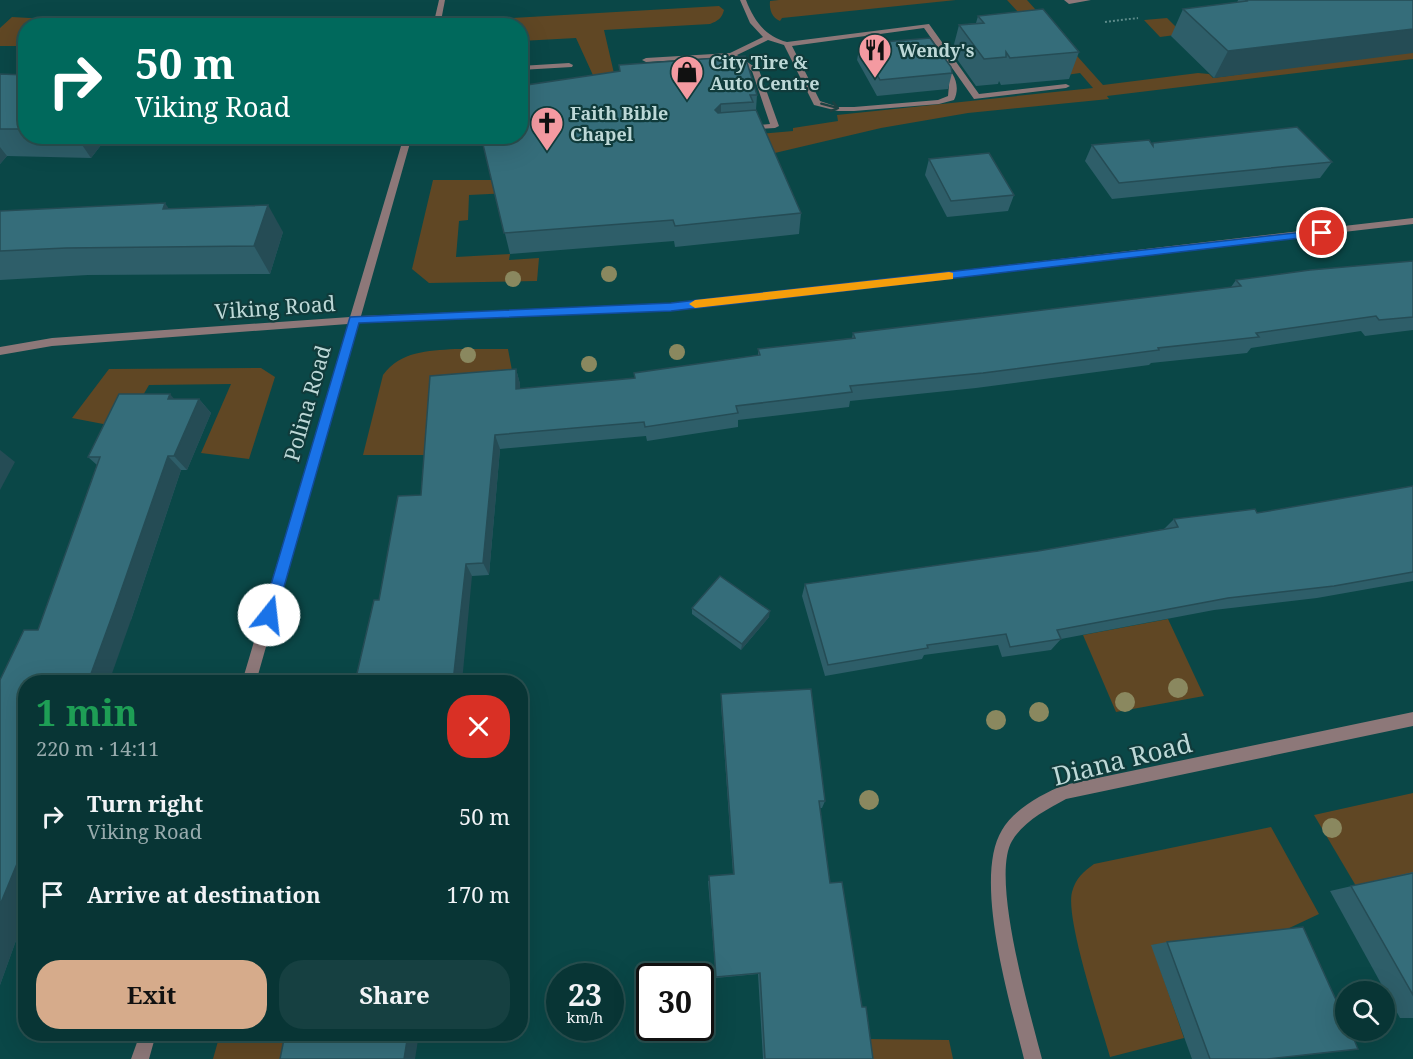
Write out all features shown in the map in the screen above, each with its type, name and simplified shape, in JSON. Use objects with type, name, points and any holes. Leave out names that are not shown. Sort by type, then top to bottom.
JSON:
[{"type":"street","points":[[438,18],[442,0]]},
{"type":"street","points":[[743,0],[751,20],[761,34],[787,44],[926,26],[977,97],[1066,87]]},
{"type":"street","points":[[1067,0],[1069,2],[1088,0]]},
{"type":"street","points":[[913,27],[919,36]]},
{"type":"street","points":[[646,60],[731,55],[767,38]]},
{"type":"street","points":[[787,44],[817,103],[838,109],[939,102],[951,98],[955,90],[953,82],[939,63]]},
{"type":"street","points":[[731,55],[755,70],[775,126],[742,128]]},
{"type":"street","points":[[528,68],[568,65]]},
{"type":"street","name":"Polina Road","points":[[251,675],[406,144]]},
{"type":"street","name":"Viking Road","points":[[0,351],[52,342],[354,320],[671,307],[1413,221]]},
{"type":"street","name":"Diana Road","points":[[1033,1059],[1007,950],[998,883],[1002,845],[1023,814],[1064,792],[1413,719]]},
{"type":"street","points":[[141,1059],[146,1041]]},
{"type":"path","points":[[1099,23],[1137,18]]},
{"type":"shaded area","points":[[956,0],[782,18],[780,21],[773,15],[770,4],[770,1]]},
{"type":"shaded area","points":[[1007,0],[1027,0],[1103,85],[1198,73],[1209,74],[1213,78],[1413,51],[1413,59],[1107,96],[1109,99],[968,113],[881,128],[737,162],[566,190],[469,195],[468,220],[459,221],[456,257],[510,254],[509,260],[539,258],[537,281],[429,283],[412,269],[433,180],[515,180],[715,138],[793,131],[793,128],[838,121],[837,115],[1093,88],[1080,73],[1066,75],[1038,34]]},
{"type":"shaded area","points":[[719,6],[724,10],[717,20],[710,24],[604,30],[616,82],[597,84],[576,38],[528,41],[528,18],[510,18]]},
{"type":"shaded area","points":[[12,17],[29,18],[18,18],[18,46],[0,46],[0,28]]},
{"type":"shaded area","points":[[1167,18],[1183,34],[1160,37],[1144,20]]},
{"type":"shaded area","points":[[455,349],[508,349],[513,376],[432,455],[363,455],[383,375],[390,367],[406,357],[425,352]]},
{"type":"shaded area","points":[[261,368],[275,377],[249,459],[201,453],[231,384],[149,385],[124,428],[72,418],[109,369]]},
{"type":"shaded area","points":[[1168,619],[1204,696],[1116,712],[1083,635]]},
{"type":"shaded area","points":[[1413,793],[1413,874],[1356,886],[1314,815]]},
{"type":"shaded area","points":[[1271,827],[1319,914],[1283,931],[1152,945],[1184,1038],[1110,1057],[1085,973],[1074,925],[1071,906],[1072,892],[1078,879],[1094,864]]},
{"type":"shaded area","points":[[864,1039],[949,1040],[953,1059],[867,1059]]},
{"type":"shaded area","points":[[218,1041],[310,1041],[297,1059],[213,1059]]},
{"type":"building","points":[[1246,0],[1413,0],[1413,29],[1228,51],[1183,9]]},
{"type":"building","points":[[1043,9],[1079,52],[1010,58],[1006,52],[1006,57],[984,59],[959,25],[984,23],[978,16]]},
{"type":"building","points":[[930,38],[951,67],[952,73],[880,80],[860,44]]},
{"type":"building","points":[[745,56],[757,95],[750,95],[753,102],[721,104],[715,110],[718,113],[756,110],[801,213],[675,226],[673,220],[504,233],[483,144],[528,144],[528,85],[620,71],[619,65]]},
{"type":"building","points":[[0,74],[18,75],[18,129],[0,129]]},
{"type":"building","points":[[1297,127],[1332,162],[1119,183],[1092,145],[1149,140],[1153,146],[1153,143]]},
{"type":"building","points":[[989,153],[1014,195],[951,201],[929,159]]},
{"type":"building","points":[[165,203],[163,209],[268,205],[254,246],[0,251],[0,211]]},
{"type":"building","points":[[1413,261],[1413,317],[1379,320],[1376,316],[1256,333],[1259,337],[1158,348],[1159,350],[983,373],[850,386],[852,392],[736,406],[738,413],[645,427],[644,422],[495,435],[483,563],[466,564],[454,675],[357,675],[374,600],[379,600],[398,496],[421,495],[430,376],[516,369],[516,389],[635,378],[634,373],[760,355],[758,349],[855,338],[853,333],[1241,286],[1236,280],[1310,270]]},
{"type":"building","points":[[119,394],[170,394],[168,399],[199,399],[174,456],[168,456],[91,675],[18,675],[18,861],[0,905],[0,680],[24,630],[38,630],[100,457],[88,457]]},
{"type":"building","points":[[1413,486],[1413,572],[1334,586],[1228,598],[1057,630],[1061,639],[1010,647],[1006,634],[927,645],[928,648],[828,665],[805,584],[1038,551],[1178,527],[1174,519],[1255,509],[1257,513]]},
{"type":"building","points":[[720,576],[770,611],[742,644],[692,608]]},
{"type":"building","points":[[811,689],[825,801],[819,801],[830,883],[842,882],[862,1007],[866,1007],[873,1059],[765,1059],[760,973],[716,977],[709,876],[734,874],[721,694]]},
{"type":"building","points":[[1413,873],[1413,995],[1351,886]]},
{"type":"building","points":[[1303,927],[1335,998],[1335,1041],[1355,1041],[1358,1049],[1267,1059],[1210,1059],[1167,942]]},
{"type":"building","points":[[284,1041],[407,1041],[404,1059],[280,1059]]},
{"type":"slow traffic","points":[[695,304],[949,276]]},
{"type":"place","name":"Wendy's","points":[[875,79]]},
{"type":"place","name":"City Tire & Auto Centre","points":[[687,101]]},
{"type":"place","name":"Faith Bible Chapel","points":[[547,152]]},
{"type":"route","points":[[269,615],[354,320],[671,307],[1322,233]]}]
